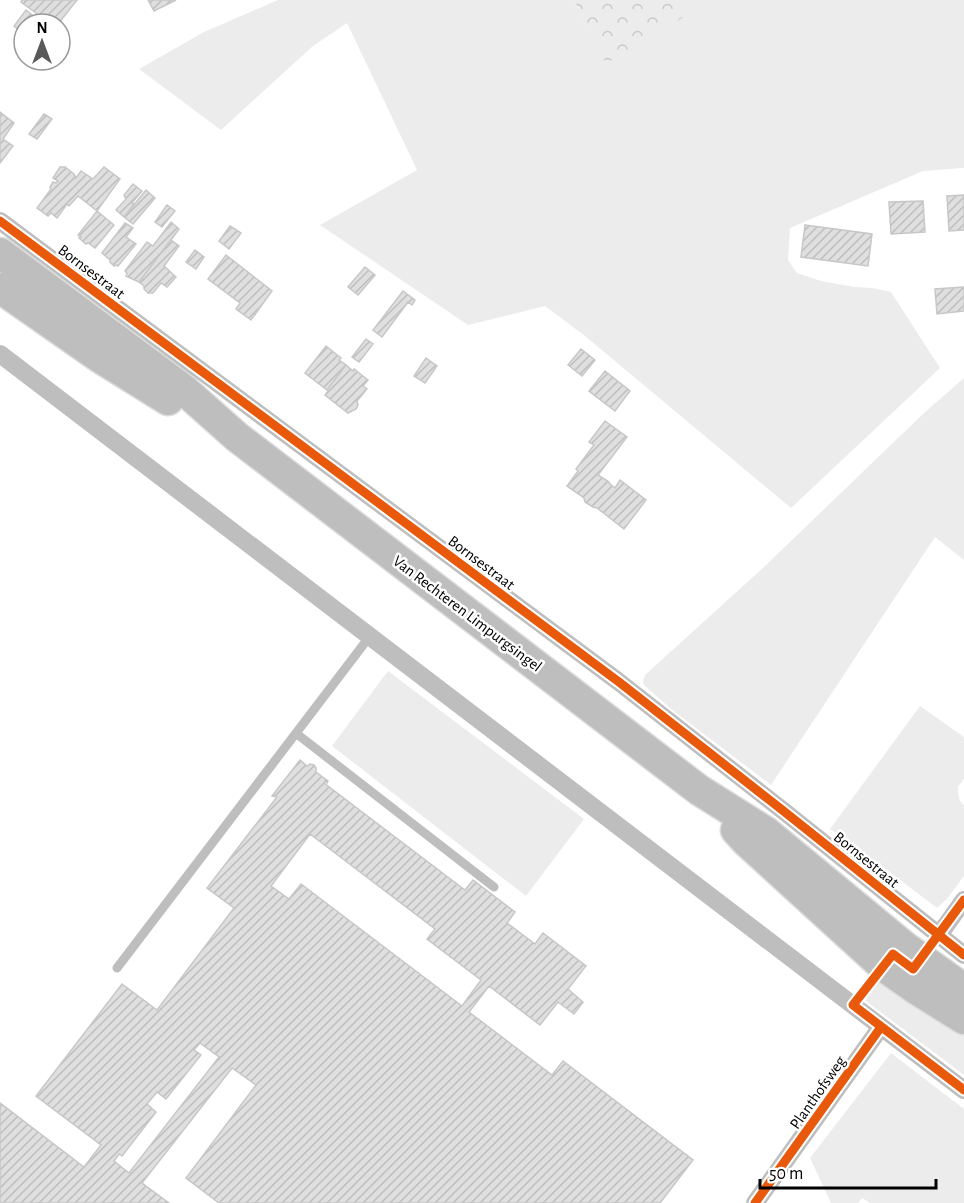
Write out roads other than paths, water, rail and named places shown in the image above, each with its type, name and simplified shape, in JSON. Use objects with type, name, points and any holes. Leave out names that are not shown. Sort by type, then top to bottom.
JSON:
[{"type":"main road","name":"Van Rechteren Limpurgsingel","points":[[0,253],[183,389],[237,437],[699,790],[766,832],[905,947],[964,989]]},
{"type":"main road","name":"Van Rechteren Limpurgsingel","points":[[0,288],[99,357],[186,411],[237,437]]},
{"type":"main road","name":"Van Rechteren Limpurgsingel","points":[[699,790],[747,842],[883,966],[964,1019]]},
{"type":"street","name":"Bornsestraat","points":[[0,221],[619,682],[964,956]]},
{"type":"street","points":[[0,354],[964,1090]]},
{"type":"street","points":[[939,935],[964,900]]},
{"type":"street","name":"Planthofsweg","points":[[755,1203],[881,1027]]},
{"type":"lane","points":[[117,968],[370,636]]},
{"type":"lane","points":[[297,734],[494,887]]}]
